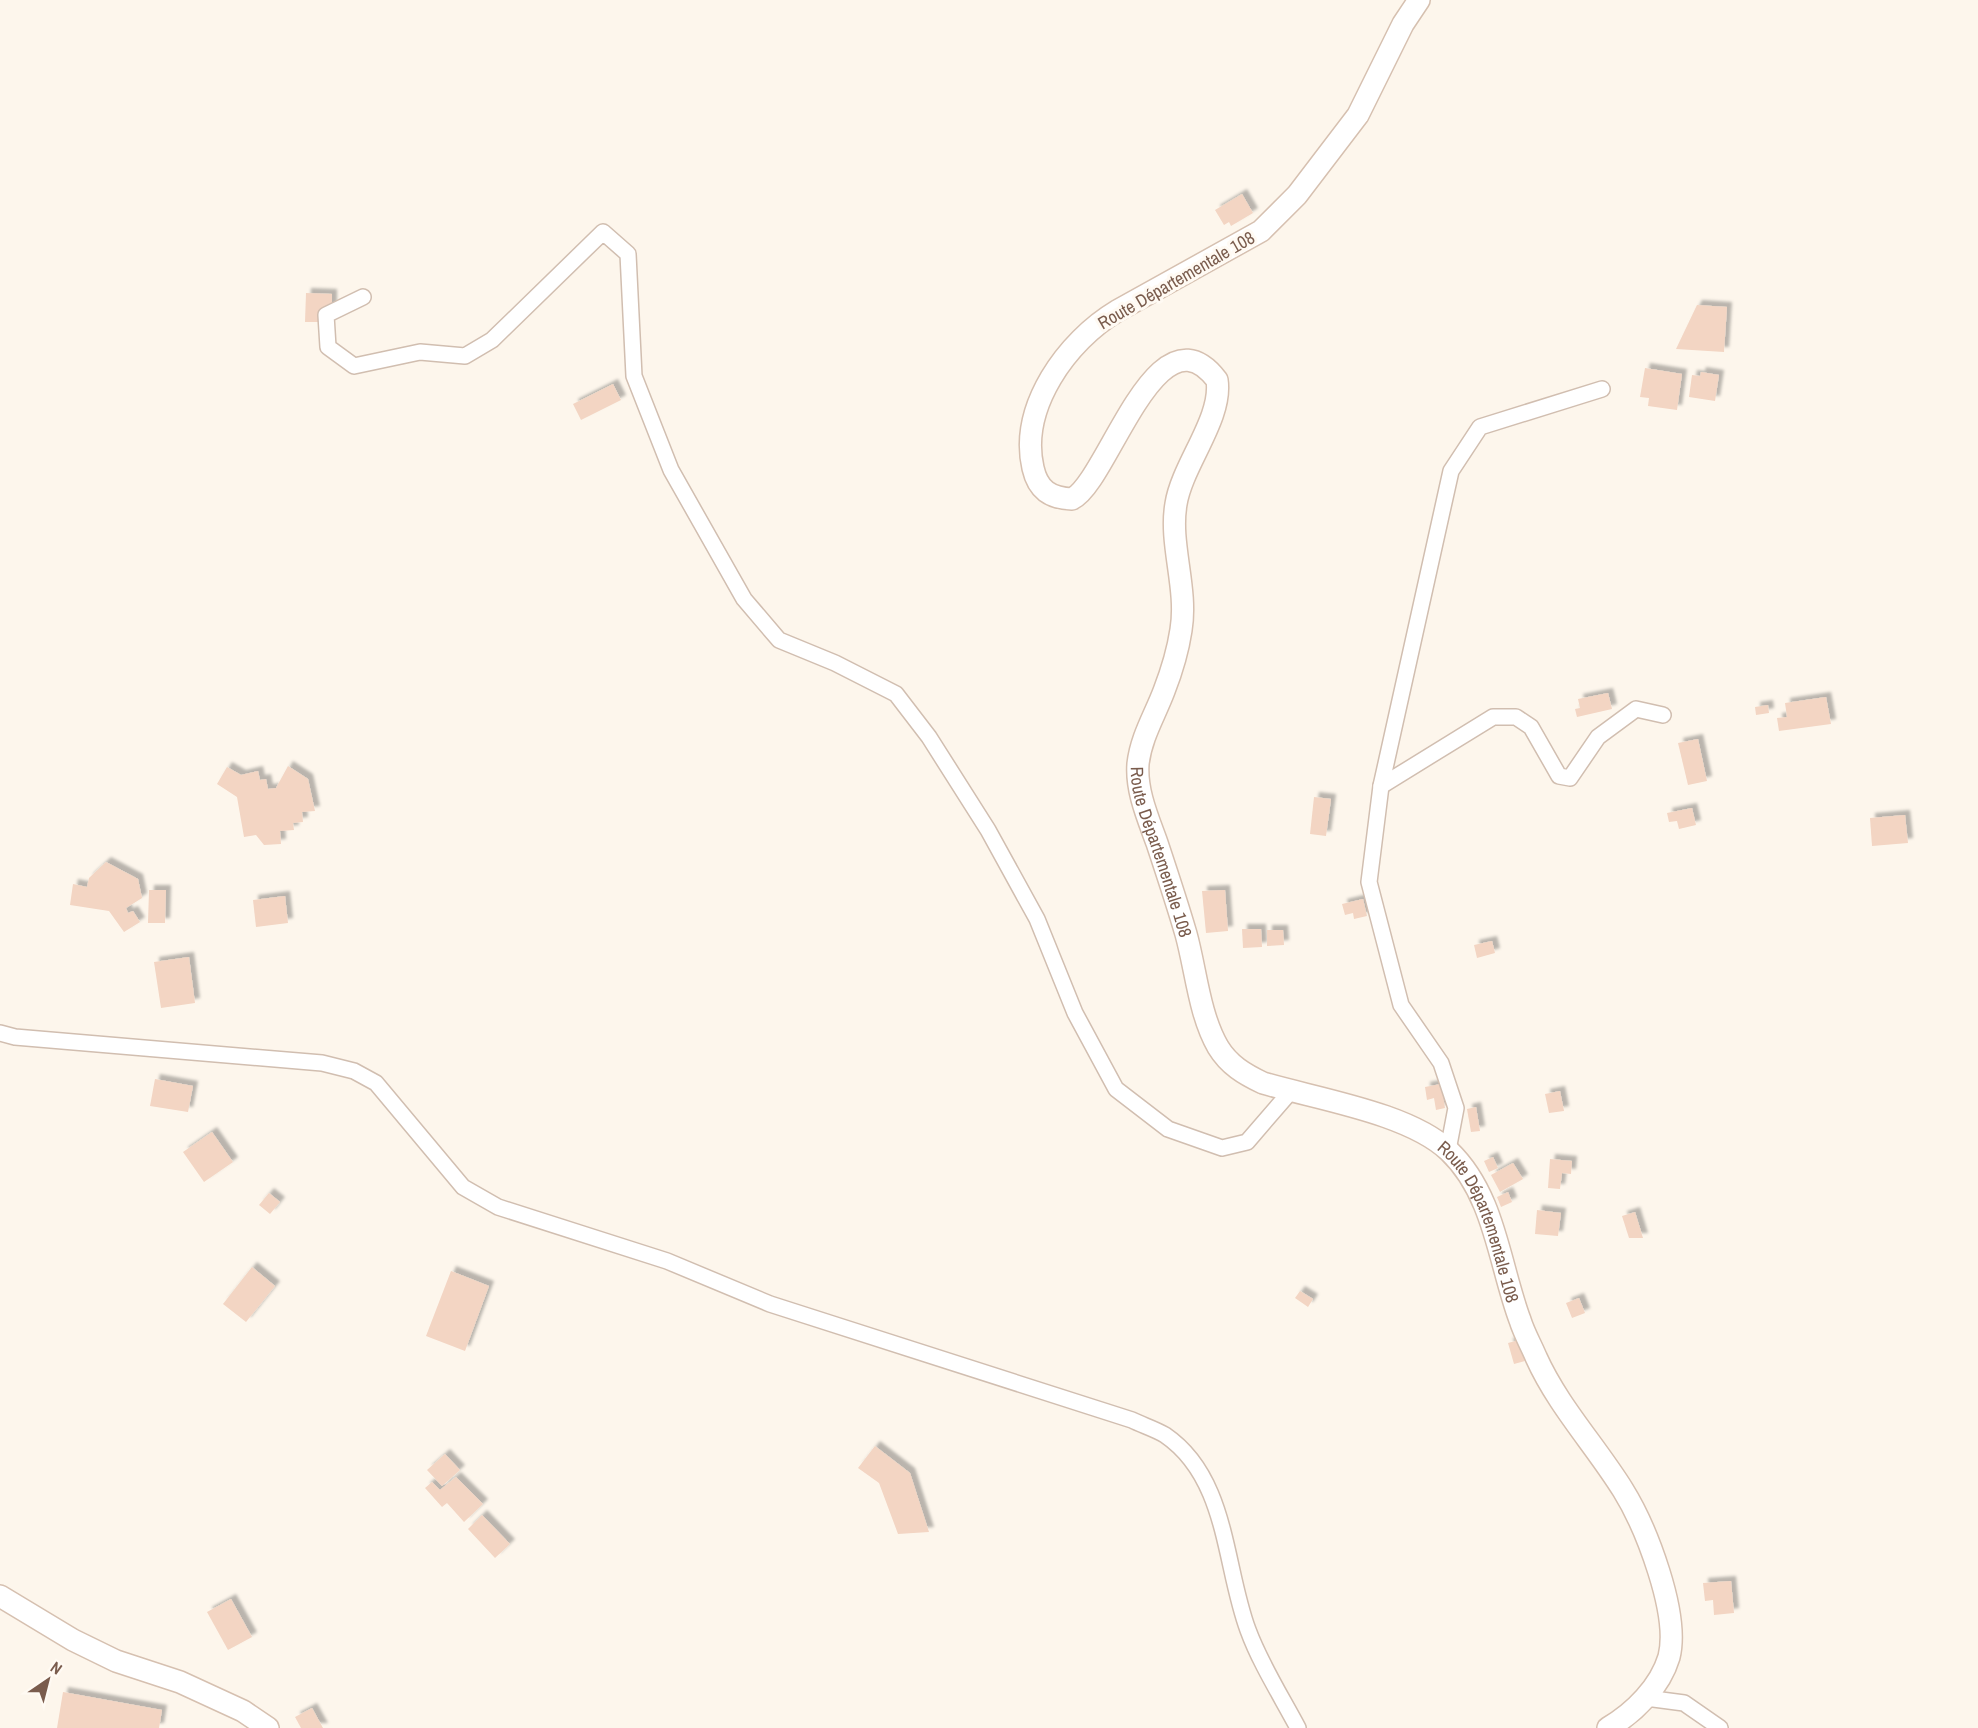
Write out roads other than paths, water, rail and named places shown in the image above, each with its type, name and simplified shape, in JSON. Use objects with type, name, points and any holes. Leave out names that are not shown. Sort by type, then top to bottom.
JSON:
[{"type":"main road","name":"Route Départementale 108","points":[[1419,0],[1403,24],[1358,115],[1297,195],[1261,231],[1101,321],[1081,338],[1045,389],[1033,424],[1031,448],[1036,479],[1048,494],[1072,499],[1084,489],[1121,425],[1161,373],[1176,363],[1195,361],[1204,366],[1217,380],[1217,394],[1210,418],[1190,460],[1176,504],[1184,609],[1181,632],[1164,691],[1147,729],[1138,764],[1144,812],[1173,891],[1216,1044],[1227,1060],[1237,1069],[1263,1083],[1422,1131],[1448,1150],[1462,1165],[1494,1229],[1519,1320],[1552,1391],[1624,1490],[1649,1539],[1659,1570],[1671,1637],[1666,1663],[1646,1698],[1608,1728]]},
{"type":"main road","points":[[0,1596],[74,1640],[116,1661],[180,1682],[243,1711],[268,1728]]},
{"type":"street","points":[[363,297],[326,315],[328,348],[354,366],[420,352],[465,356],[492,340],[603,232],[628,254],[634,376],[671,470],[744,599],[779,640],[835,663],[896,694],[930,737],[988,830],[1037,919],[1075,1013],[1116,1089],[1168,1130],[1222,1148],[1247,1142],[1291,1091]]},
{"type":"street","points":[[1448,1150],[1456,1108],[1441,1063],[1401,1005],[1369,882],[1381,786],[1451,471],[1480,428],[1602,389]]},
{"type":"street","points":[[1381,786],[1493,717],[1516,717],[1531,727],[1559,776],[1570,778],[1598,737],[1636,709],[1663,715]]},
{"type":"street","points":[[0,1033],[15,1037],[322,1063],[354,1071],[376,1083],[463,1186],[498,1207],[667,1261],[770,1304],[1131,1420],[1164,1434],[1198,1469],[1224,1530],[1248,1630],[1298,1728]]},
{"type":"street","points":[[1646,1698],[1683,1702],[1720,1728]]}]
